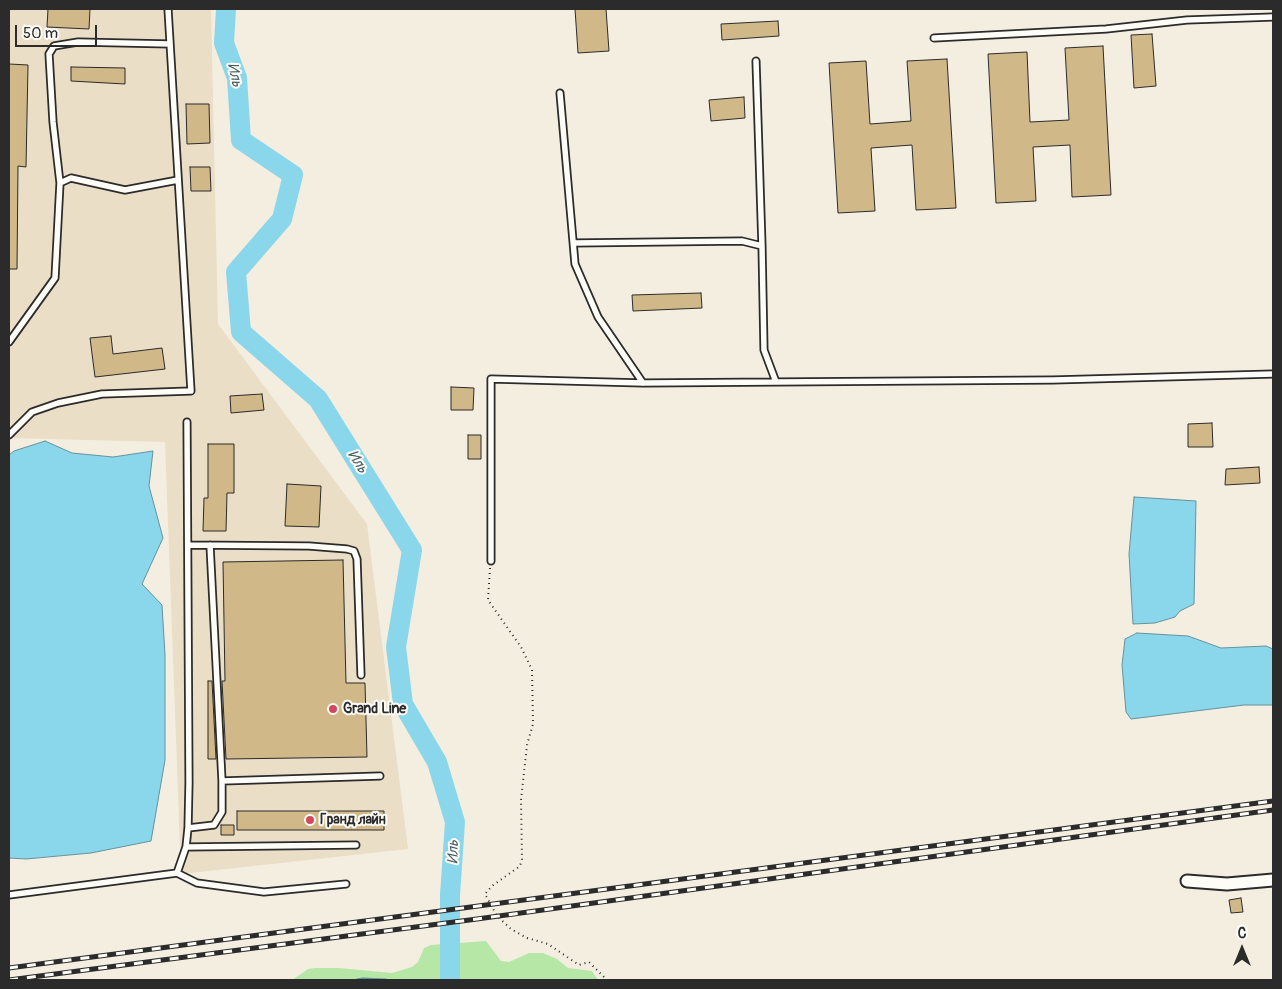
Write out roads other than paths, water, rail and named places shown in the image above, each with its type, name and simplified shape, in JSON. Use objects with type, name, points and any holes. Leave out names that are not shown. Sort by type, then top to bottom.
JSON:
[{"type":"street","points":[[1187,881],[1227,884],[1273,880]]},
{"type":"lane","points":[[9,435],[32,412],[58,403],[102,394],[191,391],[168,9]]},
{"type":"lane","points":[[934,38],[1106,29],[1187,20],[1273,17]]},
{"type":"lane","points":[[9,342],[55,278],[60,183],[53,122],[49,54],[54,46],[78,42],[170,44]]},
{"type":"lane","points":[[756,61],[764,350],[776,382]]},
{"type":"lane","points":[[560,93],[574,243],[574,264],[598,317],[643,383]]},
{"type":"lane","points":[[60,183],[72,178],[125,190],[178,180]]},
{"type":"lane","points":[[574,243],[742,241],[762,246]]},
{"type":"lane","points":[[491,560],[491,379],[643,383],[1054,380],[1273,374]]},
{"type":"lane","points":[[177,873],[186,847],[188,828],[189,544],[187,422]]},
{"type":"lane","points":[[189,544],[309,546],[354,551],[357,559],[360,675]]},
{"type":"lane","points":[[188,828],[204,828],[214,825],[222,812],[210,545]]},
{"type":"lane","points":[[222,781],[380,776]]},
{"type":"lane","points":[[186,847],[356,845]]},
{"type":"lane","points":[[9,895],[177,873],[197,884],[264,892],[346,884]]},
{"type":"water","points":[[45,441],[72,453],[113,457],[153,451],[149,486],[163,538],[142,584],[162,605],[165,655],[165,760],[151,841],[91,853],[26,859],[9,858],[9,455],[14,451]]},
{"type":"water","points":[[1134,497],[1196,501],[1194,604],[1180,611],[1175,617],[1155,623],[1133,624],[1129,554]]},
{"type":"water","points":[[1137,633],[1188,636],[1221,648],[1266,646],[1273,649],[1273,705],[1244,705],[1131,719],[1126,712],[1122,665],[1125,639]]},
{"type":"waterway","name":"Иль","points":[[226,9],[224,43],[237,78],[241,140],[293,175],[282,219],[236,272],[241,332],[318,399],[412,550],[396,647],[403,704],[437,762],[455,822],[450,895],[450,980]]},
{"type":"waterway","points":[[357,980],[386,980]]},
{"type":"railway","points":[[9,968],[1273,801]]},
{"type":"railway","points":[[9,980],[477,919],[1273,810]]},
{"type":"place","name":"Grand Line","points":[[333,709]]},
{"type":"place","name":"Гранд лайн","points":[[310,820]]}]
